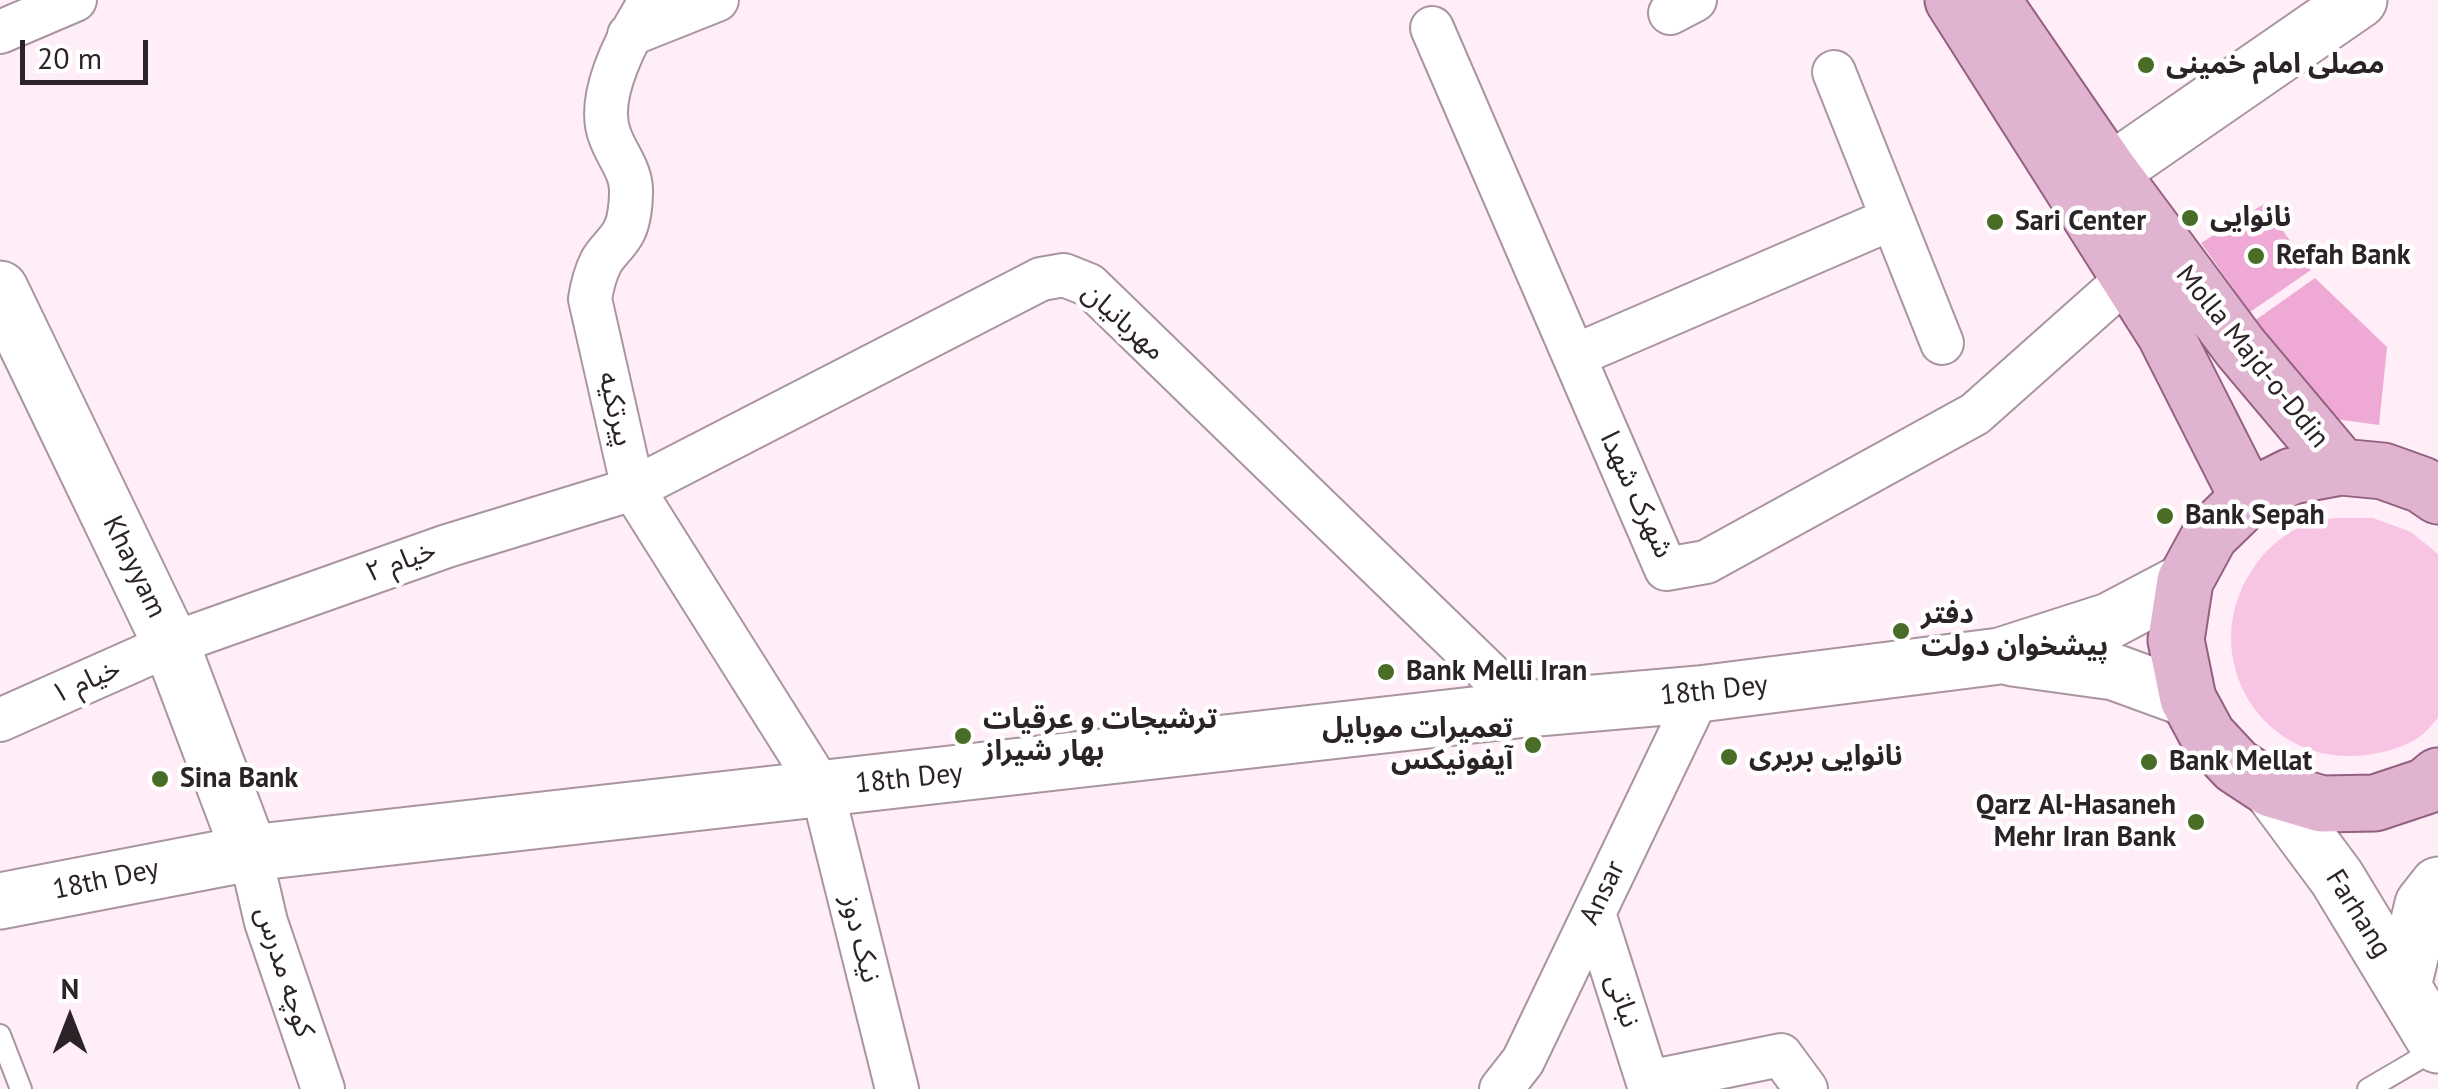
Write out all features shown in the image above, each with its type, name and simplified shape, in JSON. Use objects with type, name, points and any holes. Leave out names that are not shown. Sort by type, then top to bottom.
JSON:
[{"type":"main road","name":"Molla Majd-o-Ddin","points":[[1953,0],[2165,334],[2248,498]]},
{"type":"main road","name":"Molla Majd-o-Ddin","points":[[1992,0],[2110,172],[2240,347],[2341,467]]},
{"type":"main road","points":[[2110,172],[2359,0]]},
{"type":"main road","name":"Khayyam","points":[[0,289],[172,644],[250,853]]},
{"type":"main road","points":[[2438,496],[2422,485],[2383,471],[2341,467],[2292,476],[2248,498],[2210,534],[2185,580],[2176,640],[2188,700],[2208,736],[2236,766],[2271,788],[2322,804],[2375,804],[2426,786],[2438,776]]},
{"type":"main road","points":[[2000,656],[2109,621],[2185,580]]},
{"type":"main road","points":[[2000,656],[2114,672],[2188,700]]},
{"type":"main road","name":"18th Dey","points":[[0,901],[250,853],[1526,709],[1699,694],[2000,656]]},
{"type":"main road","name":"Farhang","points":[[2271,788],[2336,878],[2438,1046]]},
{"type":"main road","points":[[2403,986],[2423,904],[2438,884]]},
{"type":"street","points":[[0,32],[75,0]]},
{"type":"street","points":[[640,18],[717,0]]},
{"type":"street","name":"پیرتکیه","points":[[640,18],[611,81],[606,111],[608,133],[626,166],[632,192],[624,231],[601,262],[590,299],[633,488],[822,789]]},
{"type":"street","name":"شهرک شهدا","points":[[1432,28],[1666,568],[1706,562],[1975,414],[2129,277]]},
{"type":"street","points":[[1834,72],[1942,344]]},
{"type":"street","points":[[1574,356],[1891,219]]},
{"type":"street","name":"مهربانیان","points":[[633,488],[1041,279],[1064,275],[1089,286],[1526,709]]},
{"type":"street","name":"خیام ۲","points":[[172,644],[446,546],[633,488]]},
{"type":"street","name":"خیام ۱","points":[[0,720],[172,644]]},
{"type":"street","name":"Ansar","points":[[1501,1089],[1522,1061],[1699,694]]},
{"type":"street","name":"نیک دوز","points":[[822,789],[898,1089]]},
{"type":"street","name":"کوچه مدرس","points":[[250,853],[266,922],[322,1089]]},
{"type":"street","name":"نباتی","points":[[1594,913],[1649,1085]]},
{"type":"street","points":[[1649,1085],[1781,1055],[1806,1089]]},
{"type":"lane","points":[[0,1035],[21,1089]]},
{"type":"lane","points":[[2368,1089],[2438,1046]]},
{"type":"shaded area","points":[[2333,518],[2373,518],[2411,532],[2438,554],[2438,718],[2416,739],[2380,753],[2328,754],[2296,744],[2269,725],[2248,700],[2236,670],[2231,637],[2236,603],[2252,570],[2289,533]]},
{"type":"building","name":"Refah Bank","points":[[2264,204],[2311,270],[2250,312],[2201,243]]},
{"type":"building","points":[[2315,278],[2387,347],[2379,425],[2335,419],[2250,320]]},
{"type":"place","name":"مصلی امام خمینی","points":[[2146,65]]},
{"type":"place","name":"نانوایی","points":[[2190,218]]},
{"type":"place","name":"Sari Center","points":[[1995,222]]},
{"type":"place","name":"Refah Bank","points":[[2256,256]]},
{"type":"place","name":"Bank Sepah","points":[[2165,516]]},
{"type":"place","name":"دفتر پیشخوان دولت","points":[[1901,631]]},
{"type":"place","name":"Bank Melli Iran","points":[[1386,672]]},
{"type":"place","name":"ترشیجات و عرقیات بهار شیراز","points":[[963,736]]},
{"type":"place","name":"تعمیرات موبایل آیفونیکس","points":[[1533,745]]},
{"type":"place","name":"نانوایی بربری","points":[[1729,757]]},
{"type":"place","name":"Bank Mellat","points":[[2149,762]]},
{"type":"place","name":"Sina Bank","points":[[160,779]]},
{"type":"place","name":"Qarz Al-Hasaneh Mehr Iran Bank","points":[[2196,822]]}]
